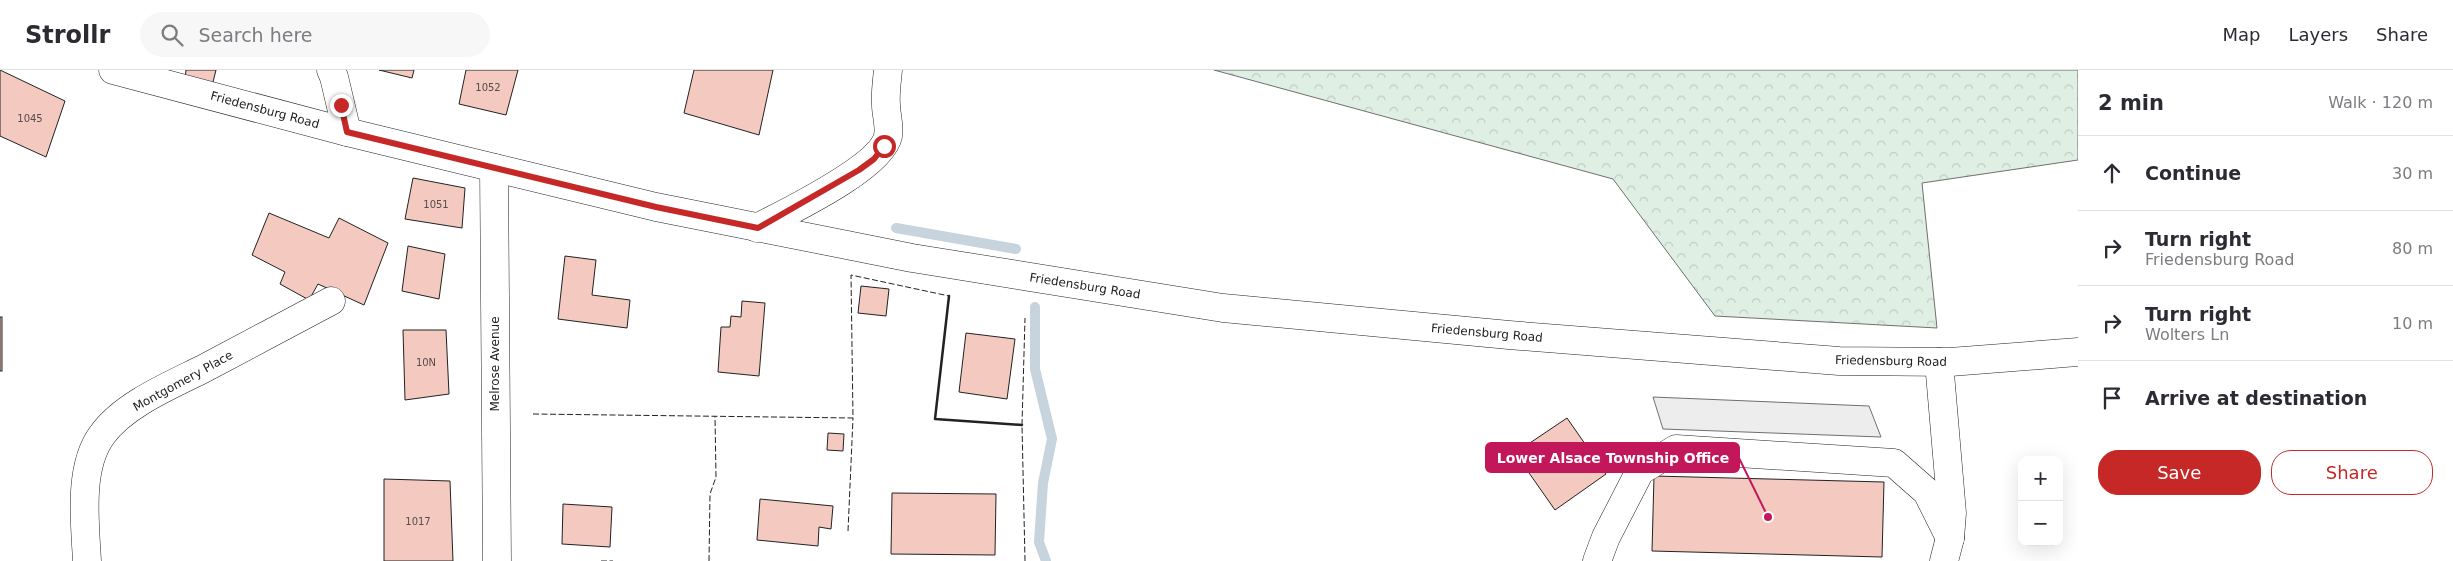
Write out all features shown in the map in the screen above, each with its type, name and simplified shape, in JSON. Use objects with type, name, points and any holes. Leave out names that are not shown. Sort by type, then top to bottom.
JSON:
[{"type":"main road","name":"Friedensburg Road","points":[[113,70],[347,132],[656,207],[912,258],[1223,308],[1508,335],[1839,361],[1939,362],[2016,358],[2078,352]]},
{"type":"main road","points":[[331,70],[347,132]]},
{"type":"main road","points":[[758,228],[804,203],[874,159],[884,146],[888,135],[886,103],[888,70]]},
{"type":"main road","name":"Melrose Avenue","points":[[494,168],[497,561]]},
{"type":"main road","name":"Montgomery Place","points":[[86,561],[85,494],[91,457],[101,435],[116,419],[152,395],[331,301]]},
{"type":"main road","points":[[1939,362],[1951,494],[1947,549]]},
{"type":"main road","points":[[1597,561],[1606,538],[1640,470],[1676,449],[1894,463],[1927,492],[1947,549]]},
{"type":"green space","points":[[1214,70],[2078,70],[2078,160],[1922,183],[1937,328],[1715,316],[1613,179]]},
{"type":"shaded area","points":[[1653,397],[1869,406],[1881,437],[1663,429]]},
{"type":"building","points":[[0,70],[65,101],[46,157],[0,136]]},
{"type":"building","points":[[186,70],[216,70],[212,86],[185,79]]},
{"type":"building","points":[[379,70],[414,70],[412,78]]},
{"type":"building","points":[[466,70],[518,70],[506,115],[459,104]]},
{"type":"building","points":[[694,70],[773,70],[759,135],[684,113]]},
{"type":"building","points":[[413,178],[465,188],[462,228],[405,219]]},
{"type":"building","points":[[269,213],[329,238],[339,218],[388,243],[364,305],[318,284],[309,300],[280,284],[285,272],[252,255]]},
{"type":"building","points":[[408,246],[445,254],[439,299],[402,291]]},
{"type":"building","points":[[565,256],[596,260],[592,295],[630,300],[627,328],[558,319]]},
{"type":"building","points":[[861,286],[889,289],[886,316],[858,313]]},
{"type":"building","points":[[742,301],[765,303],[759,376],[718,372],[721,327],[730,327],[731,316],[741,317]]},
{"type":"building","points":[[0,317],[2,317],[2,371],[0,371]]},
{"type":"building","points":[[403,330],[446,330],[449,394],[405,400]]},
{"type":"building","points":[[966,333],[1015,339],[1007,399],[959,392]]},
{"type":"building","points":[[1567,418],[1606,474],[1555,510],[1515,453]]},
{"type":"building","points":[[828,433],[844,434],[843,451],[827,450]]},
{"type":"building","points":[[1654,476],[1884,482],[1882,557],[1652,551]]},
{"type":"building","points":[[384,479],[450,481],[453,561],[384,561]]},
{"type":"building","points":[[892,493],[996,494],[995,555],[891,554]]},
{"type":"building","points":[[760,499],[833,506],[831,529],[819,527],[818,546],[757,540]]},
{"type":"building","points":[[563,504],[612,507],[610,547],[562,544]]},
{"type":"waterway","points":[[896,228],[1016,249]]},
{"type":"waterway","points":[[1035,307],[1035,369],[1052,439],[1043,483],[1039,542],[1046,561]]},
{"type":"fence","points":[[533,414],[853,418],[851,275],[949,296]]},
{"type":"fence","points":[[1025,318],[1022,425],[1025,561]]},
{"type":"fence","points":[[709,561],[710,494],[716,477],[715,416]]},
{"type":"fence","points":[[848,531],[853,418]]},
{"type":"fence","points":[[601,561],[613,561]]},
{"type":"wall","points":[[949,296],[935,419],[1022,425]]},
{"type":"place","name":"Lower Alsace Township Office","points":[[1768,517]]},
{"type":"route","points":[[341,105],[347,132],[656,207],[758,228],[859,170],[874,159],[884,146]]}]
